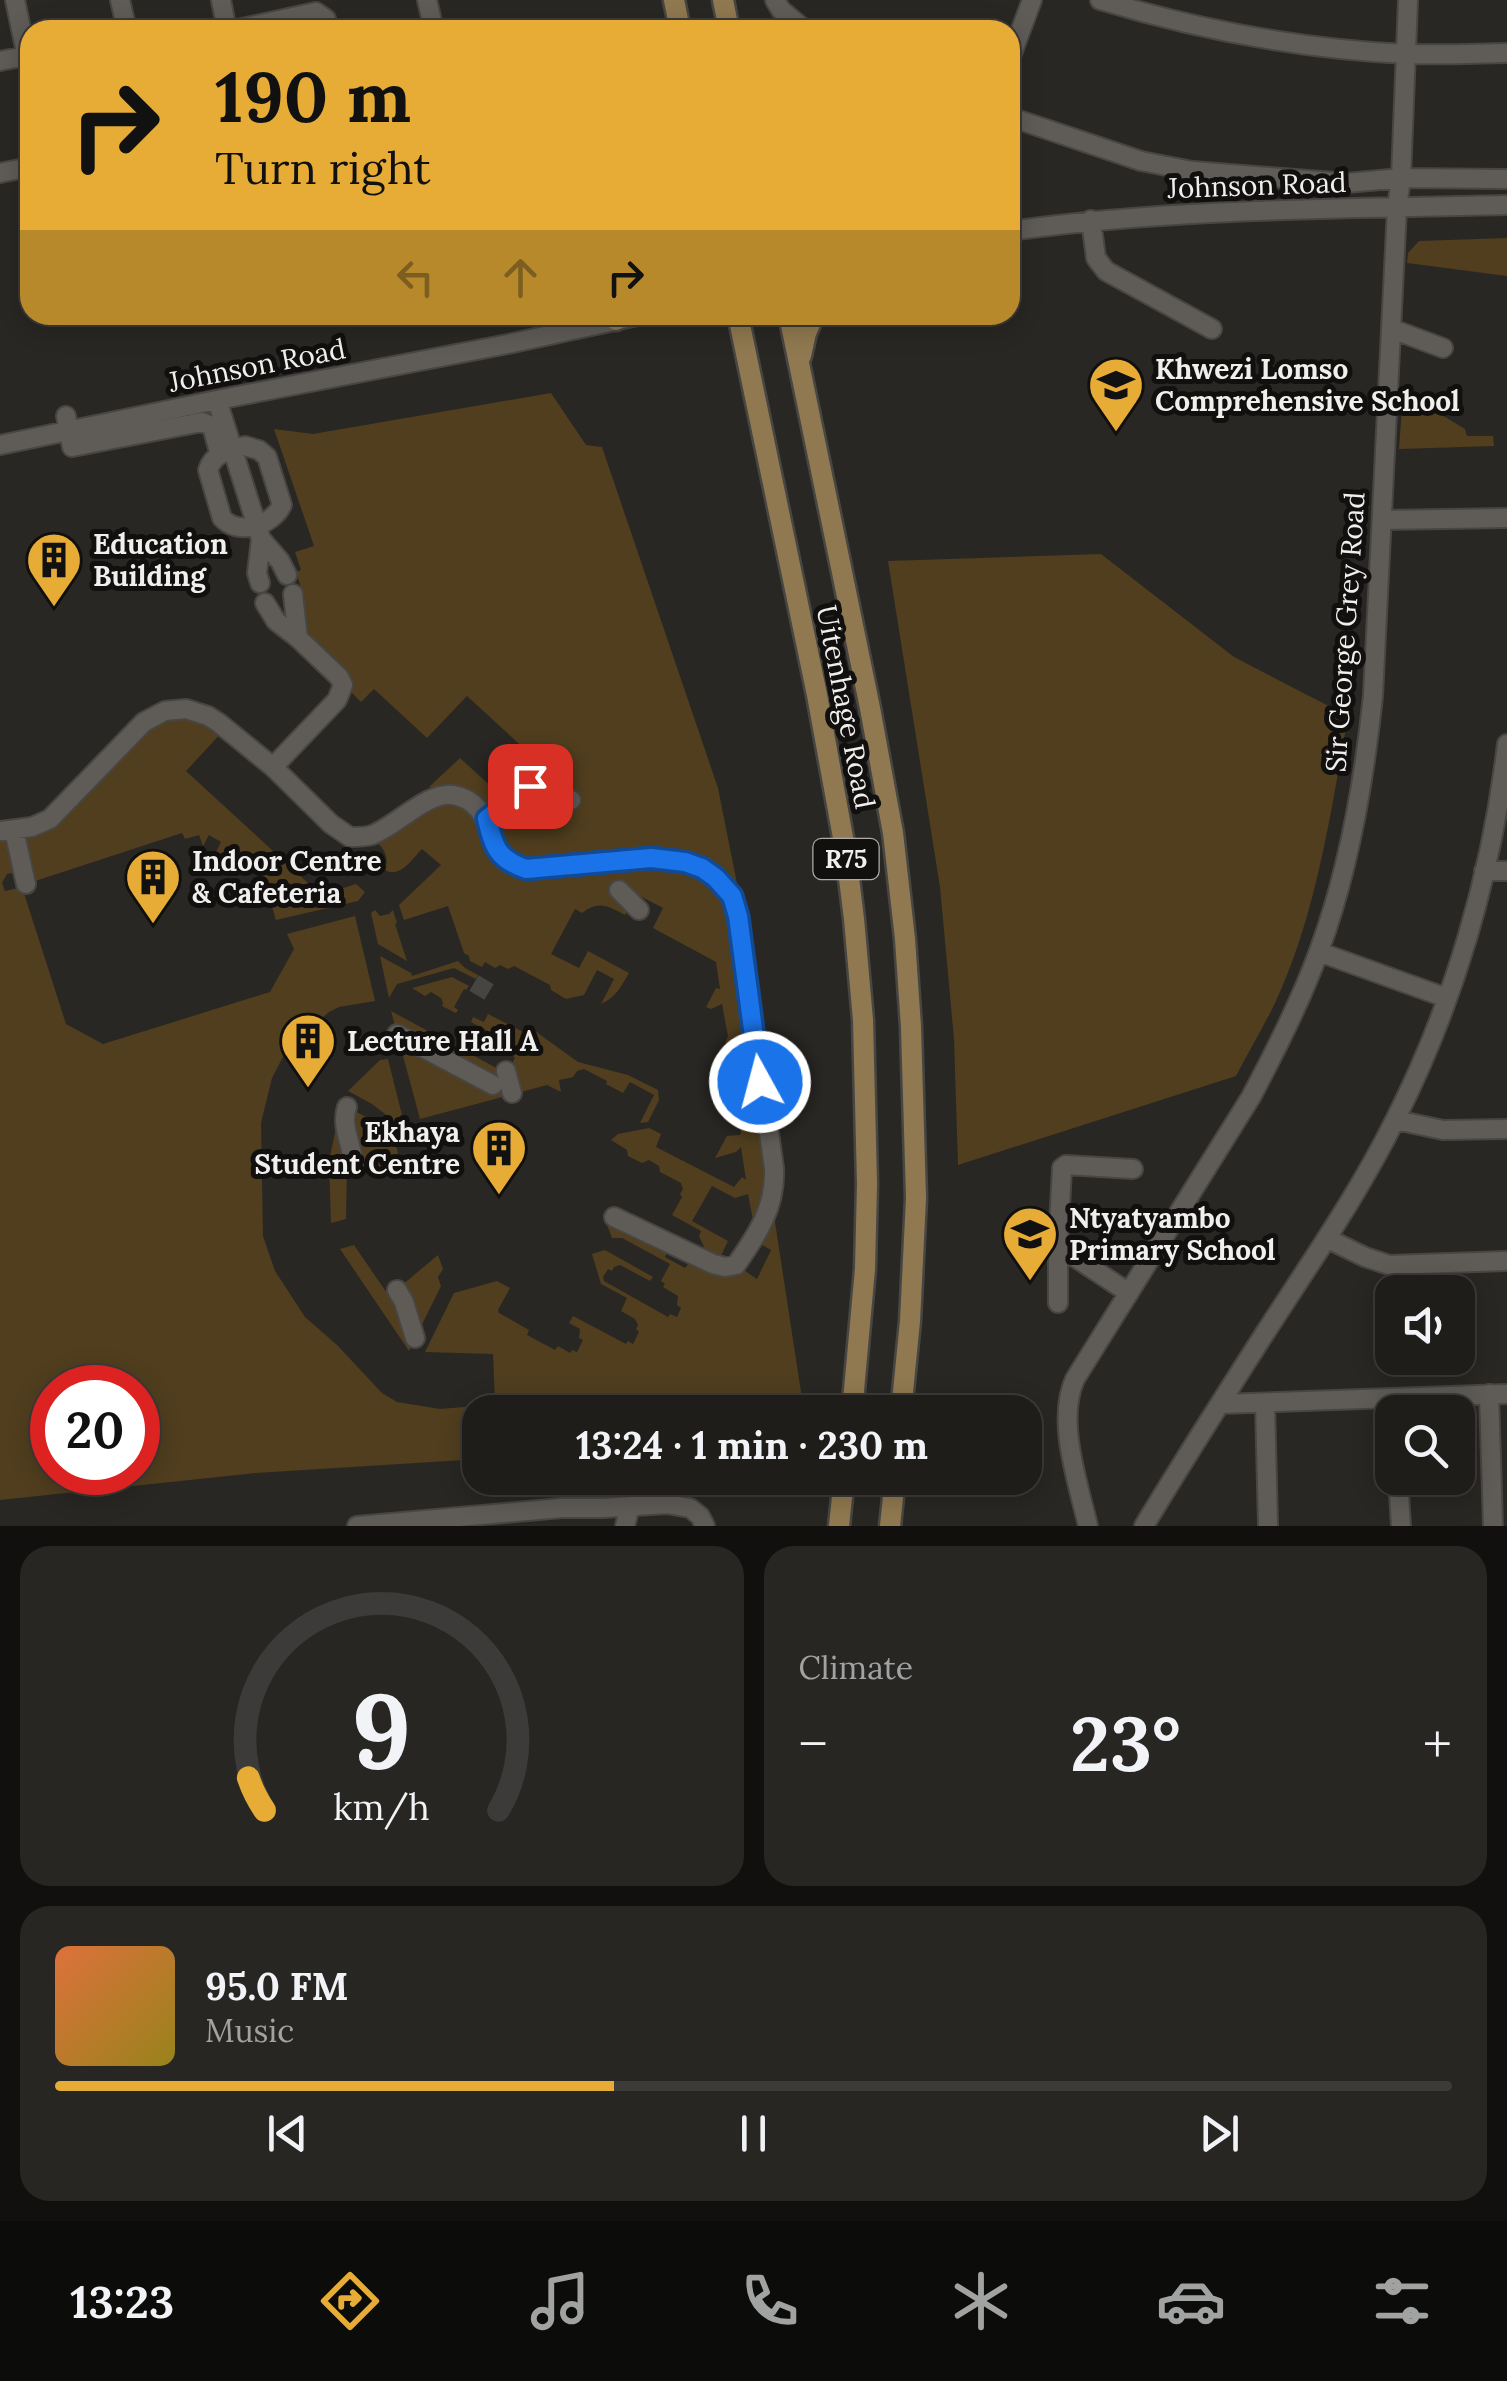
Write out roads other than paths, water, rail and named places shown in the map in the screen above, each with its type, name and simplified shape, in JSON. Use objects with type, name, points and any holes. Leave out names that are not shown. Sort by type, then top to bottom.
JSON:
[{"type":"main road","name":"Uitenhage Road","points":[[740,325],[817,695],[854,919],[868,1184],[866,1269],[854,1395]]},
{"type":"main road","name":"Uitenhage Road","points":[[791,325],[880,762],[905,939],[912,1027],[916,1198],[903,1395]]},
{"type":"main road","points":[[800,363],[810,325]]},
{"type":"main road","points":[[839,1526],[842,1495]]},
{"type":"main road","points":[[890,1526],[893,1495]]},
{"type":"street","points":[[14,0],[20,27]]},
{"type":"street","points":[[775,0],[793,20]]},
{"type":"street","points":[[1020,32],[1032,0]]},
{"type":"street","points":[[1100,0],[1178,22],[1262,38],[1406,54],[1507,54]]},
{"type":"street","name":"Sir George Grey Road","points":[[1088,1526],[1067,1406],[1075,1379],[1271,1060],[1319,952],[1353,832],[1373,696],[1408,0]]},
{"type":"street","points":[[278,20],[316,12],[326,20]]},
{"type":"street","points":[[1020,119],[1141,161],[1192,171],[1347,183],[1401,178],[1507,178]]},
{"type":"street","name":"Johnson Road","points":[[1020,230],[1159,215],[1507,206]]},
{"type":"street","points":[[1091,220],[1096,258],[1106,271],[1212,329]]},
{"type":"street","name":"Johnson Road","points":[[0,445],[586,325]]},
{"type":"street","points":[[1392,328],[1444,348]]},
{"type":"street","points":[[218,400],[225,448]]},
{"type":"street","points":[[66,416],[72,447],[202,422],[212,426],[259,532],[287,575]]},
{"type":"street","points":[[259,532],[225,522],[208,477],[208,466],[225,448],[244,446],[267,457],[282,505],[259,532],[260,584]]},
{"type":"street","points":[[1382,520],[1507,518]]},
{"type":"street","points":[[293,594],[298,638]]},
{"type":"street","points":[[265,603],[276,621],[343,685],[327,712],[273,767]]},
{"type":"street","points":[[26,884],[7,830],[32,827],[50,818],[137,728],[156,714],[186,709],[208,716],[273,767],[331,824],[350,837],[370,836],[420,806],[444,795],[454,795],[468,800],[487,819],[494,845],[502,857],[526,869],[651,858],[702,868],[716,878],[735,904],[774,1168],[768,1215],[736,1265],[724,1268],[614,1217]]},
{"type":"street","points":[[1144,1526],[1328,1239],[1396,1120],[1447,998],[1484,871],[1507,744]]},
{"type":"street","points":[[487,819],[536,783],[571,800]]},
{"type":"street","points":[[1484,871],[1507,871]]},
{"type":"street","points":[[619,890],[639,910]]},
{"type":"street","points":[[1319,952],[1447,998]]},
{"type":"street","points":[[410,1034],[492,1085]]},
{"type":"street","points":[[506,1071],[512,1094]]},
{"type":"street","points":[[347,1107],[343,1119],[354,1156],[353,1168]]},
{"type":"street","points":[[1396,1120],[1443,1130],[1507,1129]]},
{"type":"street","points":[[1058,1303],[1062,1168],[1066,1165],[1133,1169]]},
{"type":"street","points":[[1328,1239],[1389,1265],[1507,1260]]},
{"type":"street","points":[[1058,1246],[1129,1292]]},
{"type":"street","points":[[397,1290],[415,1338]]},
{"type":"street","points":[[1494,1526],[1498,1394]]},
{"type":"street","points":[[1265,1403],[1268,1526]]},
{"type":"street","points":[[1220,1404],[1375,1406]]},
{"type":"street","points":[[1399,1495],[1400,1526]]},
{"type":"street","points":[[357,1526],[491,1520],[561,1508],[666,1504],[690,1508],[705,1526]]},
{"type":"street","points":[[625,1526],[630,1506]]},
{"type":"tunnel","points":[[474,983],[489,992]]},
{"type":"place","name":"Khwezi Lomso Comprehensive School","points":[[1116,434]]},
{"type":"place","name":"Education Building","points":[[54,609]]},
{"type":"place","name":"Indoor Centre & Cafeteria","points":[[153,926]]},
{"type":"place","name":"Lecture Hall A","points":[[308,1090]]},
{"type":"place","name":"Ekhaya Student Centre","points":[[499,1197]]},
{"type":"place","name":"Ntyatyambo Primary School","points":[[1030,1283]]}]
